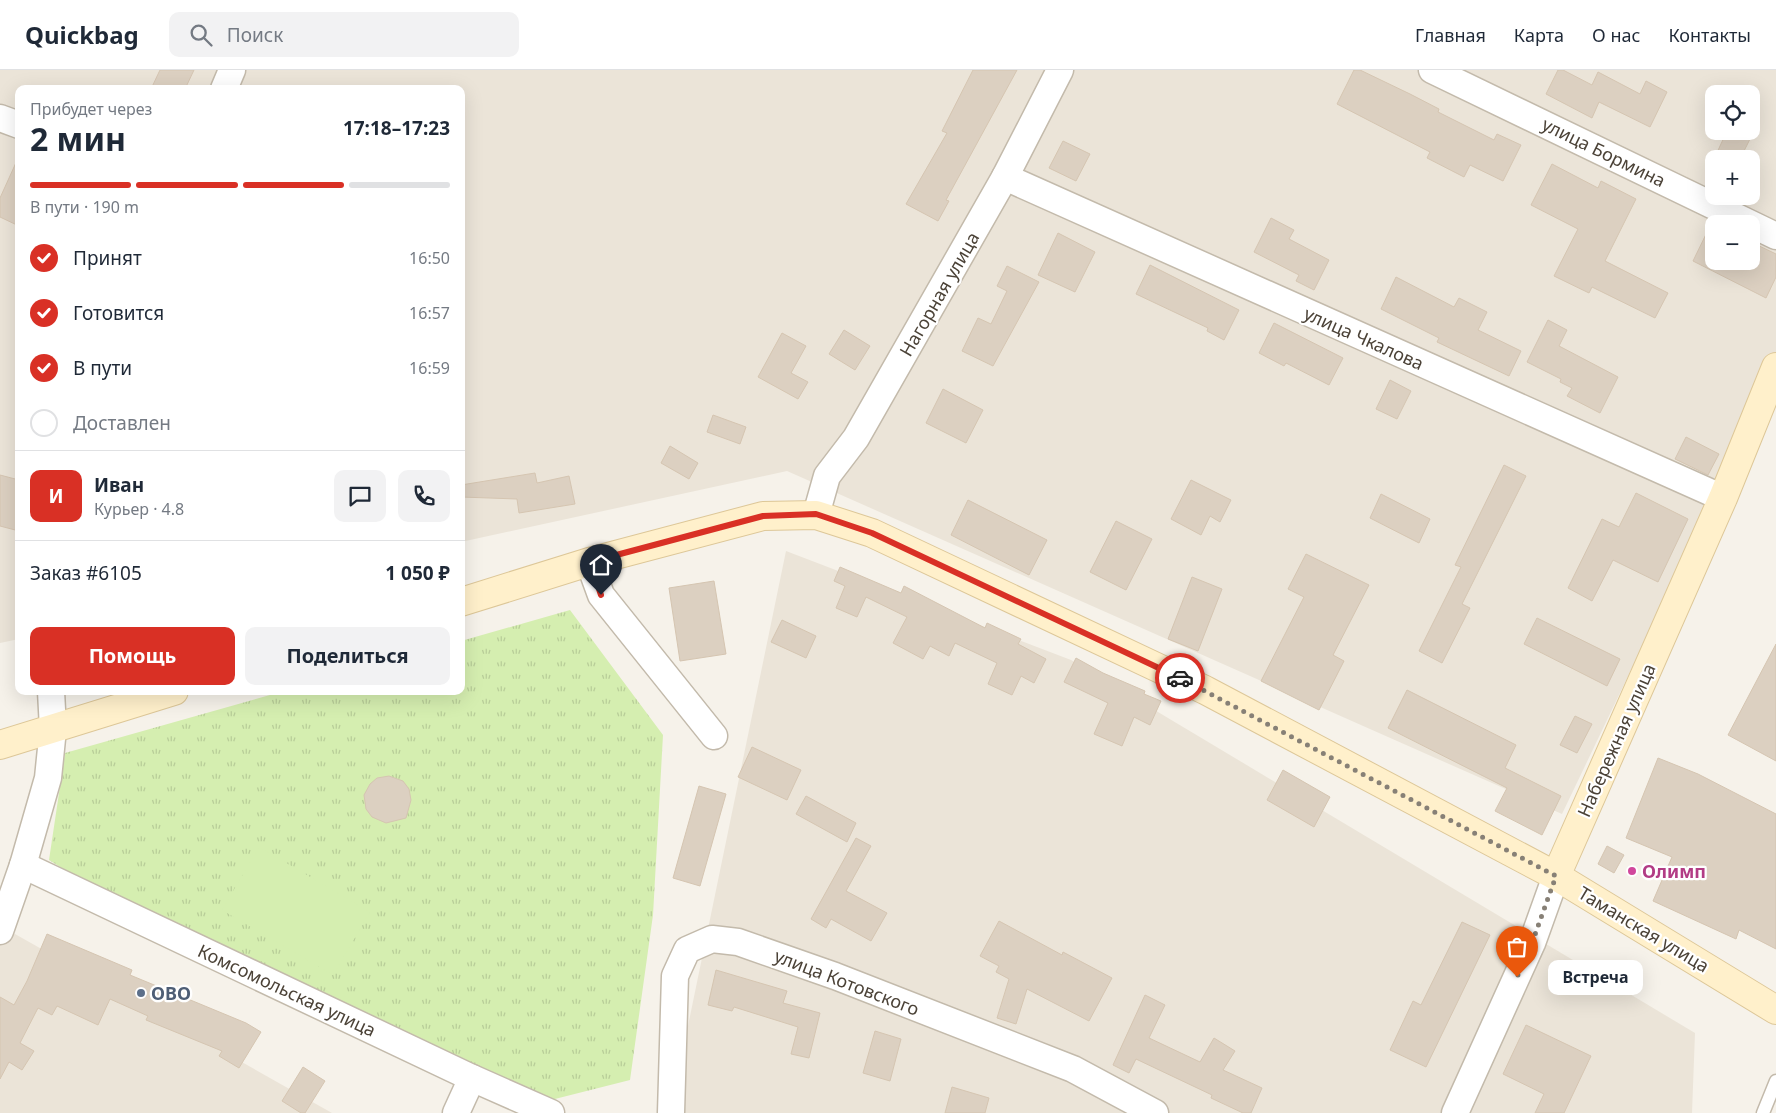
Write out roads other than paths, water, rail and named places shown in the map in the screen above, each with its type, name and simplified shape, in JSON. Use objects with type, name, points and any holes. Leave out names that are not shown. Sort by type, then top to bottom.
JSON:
[{"type":"street","points":[[226,85],[232,70]]},
{"type":"street","name":"Нагорная улица","points":[[816,514],[827,476],[856,438],[1005,177],[1060,70]]},
{"type":"street","name":"улица Бормина","points":[[1432,70],[1776,236]]},
{"type":"street","points":[[0,118],[15,124]]},
{"type":"street","name":"улица Чкалова","points":[[1005,177],[1723,498]]},
{"type":"street","name":"Набережная улица","points":[[1455,1113],[1532,943],[1556,876],[1723,498],[1776,367]]},
{"type":"street","name":"Таманская улица","points":[[465,601],[590,562],[763,516],[816,514],[872,533],[1205,690],[1556,876],[1776,1010]]},
{"type":"street","points":[[590,562],[601,595],[714,736]]},
{"type":"street","points":[[1,926],[23,865],[48,778],[53,729],[51,695]]},
{"type":"street","points":[[0,744],[161,695]]},
{"type":"street","name":"Комсомольская улица","points":[[23,865],[472,1078],[551,1113]]},
{"type":"street","name":"улица Котовского","points":[[670,1113],[675,976],[687,950],[712,939],[738,942],[835,976],[1073,1069],[1156,1113]]},
{"type":"street","points":[[456,1113],[472,1078]]},
{"type":"lane","points":[[1763,1113],[1776,1081]]},
{"type":"place","name":"Олимп","points":[[1632,871]]},
{"type":"place","name":"Встреча","points":[[1517,977]]},
{"type":"place","name":"ОВО","points":[[141,993]]}]
